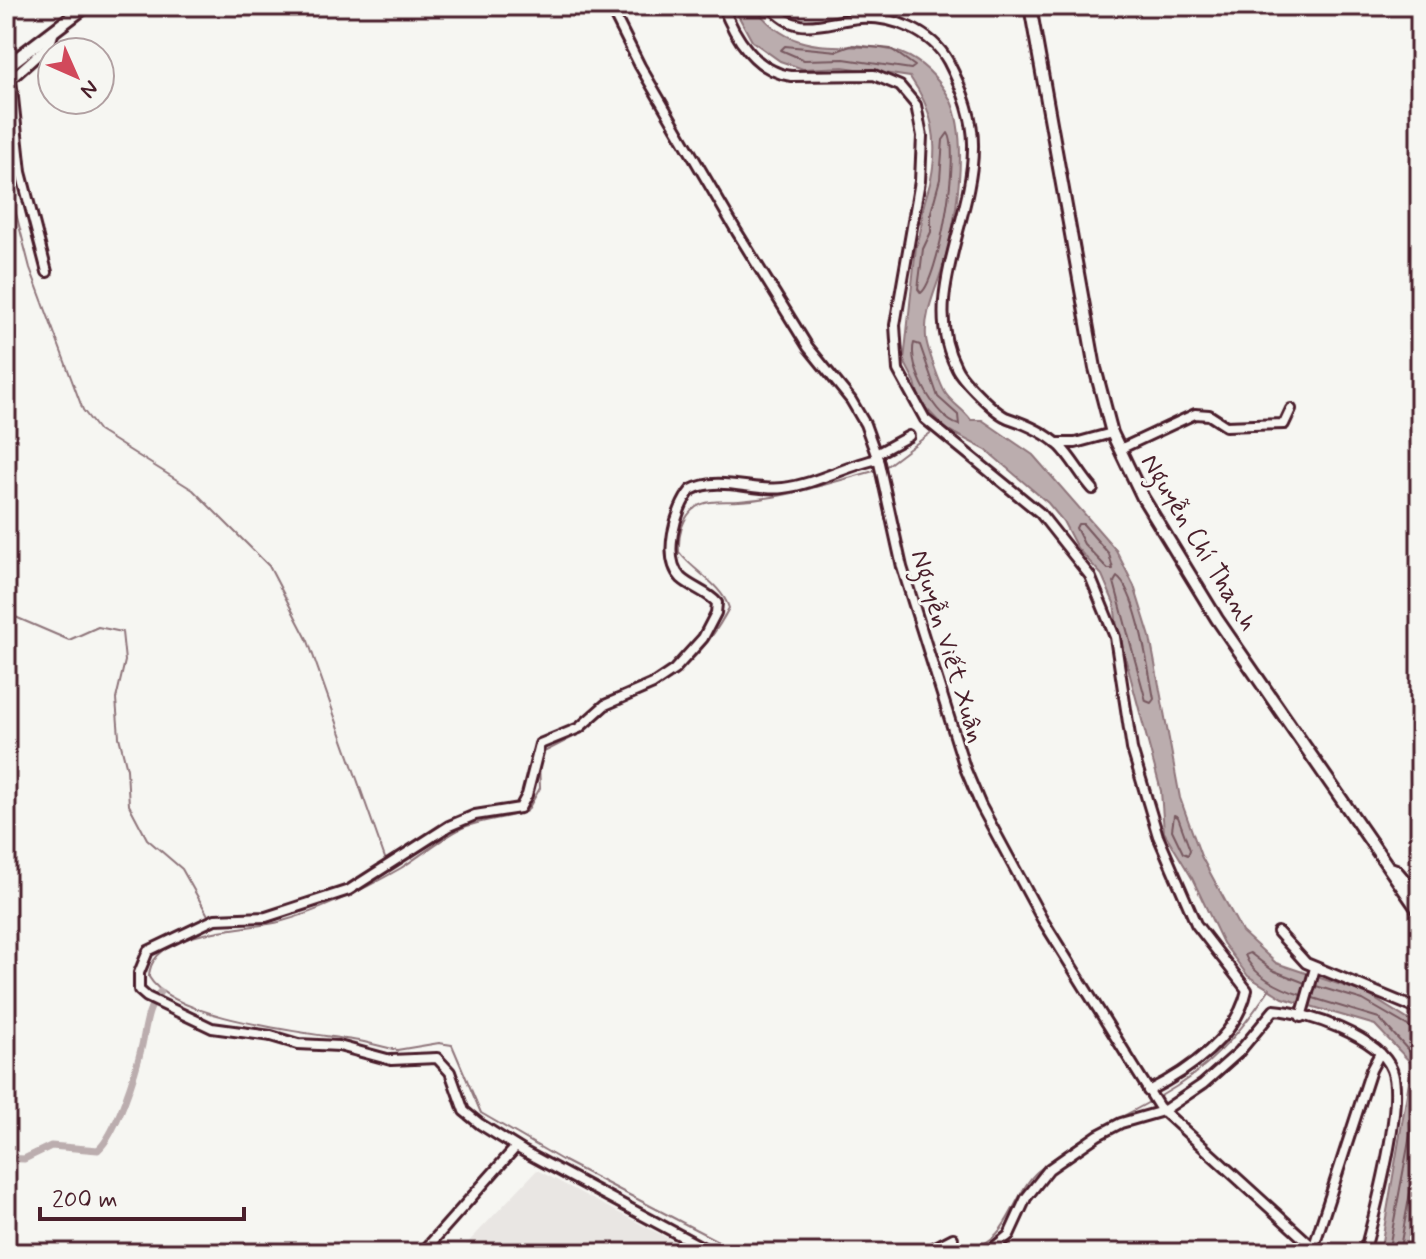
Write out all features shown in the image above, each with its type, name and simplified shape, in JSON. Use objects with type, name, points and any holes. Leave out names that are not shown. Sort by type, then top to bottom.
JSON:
[{"type":"highway","points":[[7,66],[86,6]]},
{"type":"main road","name":"Nguyễn Chí Thanh","points":[[1030,6],[1095,368],[1112,433],[1149,509],[1217,619],[1419,912]]},
{"type":"street","name":"Nguyễn Viết Xuân","points":[[610,6],[670,120],[737,232],[808,347],[858,410],[878,459],[902,567],[932,667],[981,806],[1042,919],[1161,1109],[1313,1251]]},
{"type":"street","points":[[723,6],[739,42],[779,73],[791,76],[874,75],[900,86],[916,105],[922,136],[919,199],[898,303],[895,358],[916,407],[934,428],[1040,513],[1090,576],[1115,637],[1132,749],[1158,836],[1196,924],[1247,990],[1237,1017],[1210,1049],[1149,1093]]},
{"type":"street","points":[[771,6],[785,21],[797,26],[819,27],[859,18],[891,20],[931,40],[948,62],[967,107],[973,147],[943,306],[943,329],[954,366],[966,382],[1006,417],[1018,419],[1055,442],[1093,489]]},
{"type":"street","points":[[47,272],[29,206],[11,79],[50,44],[54,31]]},
{"type":"street","points":[[1120,449],[1195,414],[1209,415],[1226,426],[1284,424],[1291,409]]},
{"type":"street","points":[[1055,442],[1075,443],[1112,433]]},
{"type":"street","points":[[713,1253],[534,1157],[464,1111],[450,1072],[437,1058],[382,1059],[339,1046],[298,1044],[271,1036],[212,1028],[147,997],[137,983],[148,951],[211,921],[275,915],[358,886],[464,819],[520,808],[527,795],[540,744],[579,728],[605,705],[653,684],[690,654],[718,608],[713,599],[685,581],[674,569],[671,555],[677,524],[688,493],[699,486],[786,488],[826,478],[845,466],[878,459],[909,436]]},
{"type":"street","points":[[1387,865],[1396,869],[1420,897]]},
{"type":"street","points":[[1278,932],[1313,972],[1420,1010]]},
{"type":"street","points":[[1301,1017],[1313,972]]},
{"type":"street","points":[[987,1253],[1009,1235],[1026,1198],[1049,1169],[1098,1135],[1161,1109],[1215,1074],[1255,1035],[1272,1012],[1336,1027],[1380,1053],[1393,1072],[1395,1095],[1381,1191],[1364,1253]]},
{"type":"street","points":[[1313,1251],[1371,1070],[1380,1053]]},
{"type":"street","points":[[422,1253],[520,1149]]},
{"type":"street","points":[[924,1253],[953,1238]]},
{"type":"shaded area","points":[[537,1170],[696,1253],[458,1253]]},
{"type":"water","points":[[733,6],[754,6],[777,30],[802,42],[879,48],[904,54],[928,70],[950,99],[959,138],[959,185],[947,254],[928,312],[926,328],[928,349],[941,383],[949,398],[971,420],[982,420],[1033,455],[1116,550],[1134,586],[1150,637],[1180,798],[1201,856],[1242,932],[1276,963],[1365,993],[1420,1027],[1420,1253],[1380,1253],[1412,1064],[1375,1025],[1283,998],[1248,976],[1223,943],[1192,878],[1164,832],[1161,791],[1117,627],[1114,603],[1102,575],[1077,548],[1063,521],[1048,503],[986,450],[946,429],[920,402],[915,382],[904,361],[916,247],[934,151],[929,113],[918,89],[910,77],[843,67],[803,69],[780,61],[752,41]]},
{"type":"waterway","points":[[6,147],[14,206],[30,268],[83,410],[99,431],[193,490],[269,566],[308,641],[386,861]]},
{"type":"waterway","points":[[884,468],[933,431]]},
{"type":"waterway","points":[[625,701],[658,685],[686,665],[709,639],[729,608],[714,585],[679,552],[682,527],[691,511],[706,503],[775,497],[878,470]]},
{"type":"waterway","points":[[6,613],[69,640],[98,627],[122,632],[125,661],[116,699],[129,805],[147,839],[182,869],[209,917]]},
{"type":"waterway","points":[[542,753],[585,731],[615,704]]},
{"type":"waterway","points":[[539,762],[540,788],[527,811],[462,828],[387,876],[310,912],[279,922],[202,934],[182,941],[165,949],[153,961],[149,977],[163,992],[186,1004],[248,1023],[397,1050],[439,1043],[452,1045],[481,1113],[562,1160],[741,1253]]},
{"type":"waterway","points":[[1159,1097],[1193,1075],[1222,1050],[1270,988]]},
{"type":"waterway","points":[[6,1158],[24,1159],[51,1146],[98,1150],[112,1130],[125,1101],[150,1011],[160,992]]},
{"type":"waterway","points":[[951,1253],[991,1239],[1006,1222],[1029,1180],[1065,1150],[1153,1100]]}]
